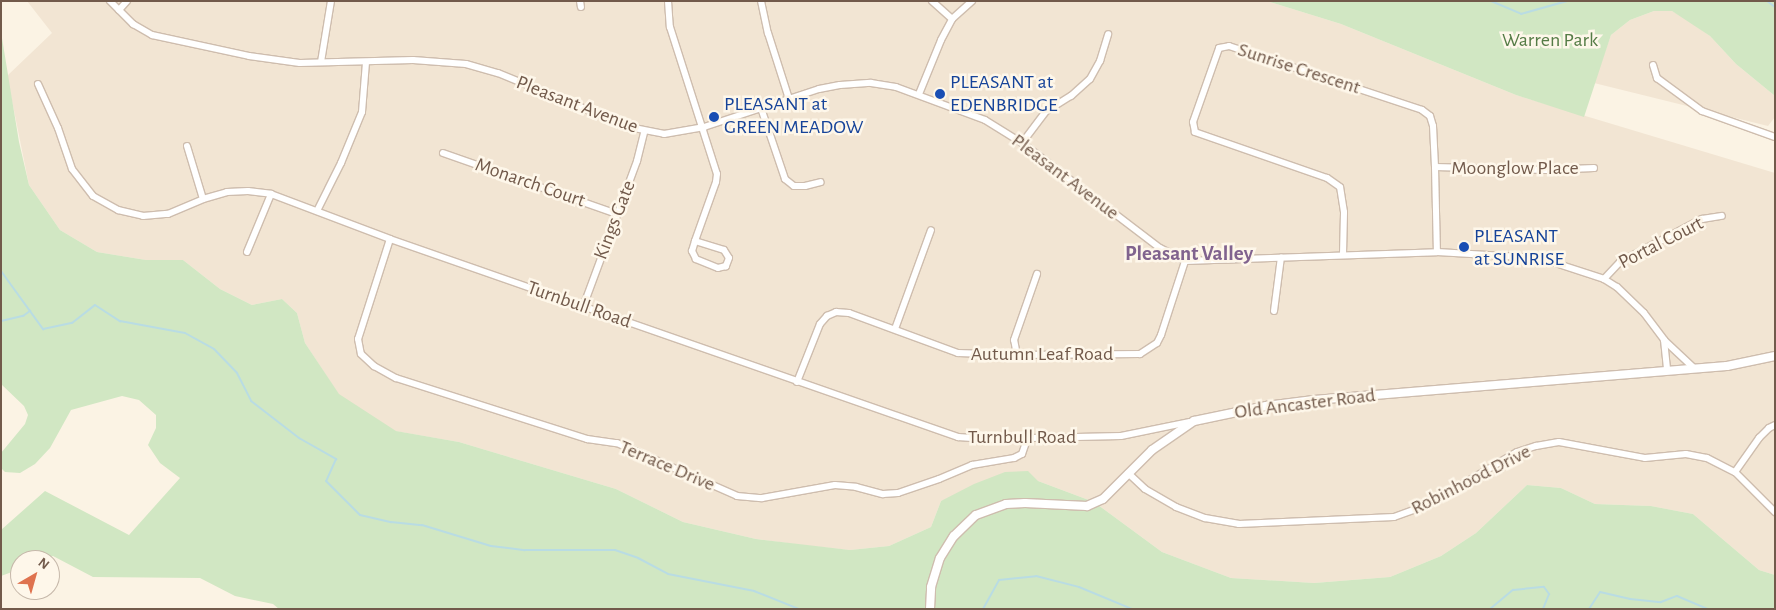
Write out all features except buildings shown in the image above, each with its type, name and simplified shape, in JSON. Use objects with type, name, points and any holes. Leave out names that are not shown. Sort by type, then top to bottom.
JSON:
[{"type":"street","name":"Pleasant Avenue","points":[[110,1],[133,24],[152,35],[249,56],[300,63],[413,60],[466,64],[498,73],[644,132],[664,134],[704,127],[819,89],[856,84],[896,87],[985,120],[1022,142],[1160,248],[1186,260],[1437,252],[1522,256],[1546,260],[1604,279],[1629,296],[1664,340],[1695,369]]},
{"type":"street","points":[[119,10],[127,1]]},
{"type":"street","points":[[321,62],[331,1]]},
{"type":"street","points":[[668,1],[670,27],[715,164],[716,182],[695,240],[692,251],[696,259],[718,268],[726,266],[729,258],[724,250],[695,240]]},
{"type":"street","points":[[761,1],[768,33],[789,98]]},
{"type":"street","points":[[932,1],[952,20]]},
{"type":"street","points":[[919,94],[941,40],[952,20],[972,1]]},
{"type":"street","points":[[1022,142],[1045,112],[1071,96],[1090,79],[1100,61],[1108,34]]},
{"type":"street","name":"Sunrise Crescent","points":[[1344,254],[1344,212],[1340,187],[1327,178],[1195,132],[1193,122],[1220,48],[1229,46],[1422,110],[1430,116],[1433,126],[1437,252]]},
{"type":"street","points":[[318,211],[342,163],[362,112],[366,62]]},
{"type":"street","points":[[1653,64],[1657,78],[1702,111],[1775,137]]},
{"type":"street","name":"Turnbull Road","points":[[38,84],[58,128],[72,169],[93,196],[118,210],[142,216],[168,214],[203,199],[227,192],[248,191],[271,194],[390,239],[958,437],[1121,436],[1194,421]]},
{"type":"street","points":[[761,108],[785,179],[794,186],[805,186],[821,182]]},
{"type":"street","name":"Kings Gate","points":[[583,306],[637,161],[644,132]]},
{"type":"street","points":[[187,146],[203,199]]},
{"type":"street","name":"Monarch Court","points":[[443,153],[617,214]]},
{"type":"street","name":"Moonglow Place","points":[[1435,167],[1547,170],[1594,168]]},
{"type":"street","points":[[247,252],[271,194]]},
{"type":"street","name":"Portal Court","points":[[1604,279],[1620,262],[1702,219],[1722,216]]},
{"type":"street","points":[[895,330],[931,230]]},
{"type":"street","name":"Terrace Drive","points":[[390,239],[358,339],[361,354],[374,366],[396,378],[587,439],[617,443],[738,496],[762,498],[835,485],[856,487],[883,494],[898,493],[972,465],[1014,458],[1022,454],[1028,437]]},
{"type":"street","points":[[1274,311],[1281,257]]},
{"type":"street","name":"Autumn Leaf Road","points":[[797,382],[820,324],[827,316],[836,312],[849,313],[958,353],[1017,355],[1140,354],[1148,351],[1157,343],[1161,335],[1186,260]]},
{"type":"street","points":[[1017,355],[1014,340],[1037,274]]},
{"type":"street","points":[[1664,340],[1667,369]]},
{"type":"street","name":"Old Ancaster Road","points":[[930,609],[931,587],[940,558],[954,536],[976,515],[1006,504],[1087,506],[1103,500],[1152,450],[1194,421],[1266,406],[1314,400],[1667,369],[1695,369],[1755,362],[1775,356]]},
{"type":"street","points":[[1735,472],[1759,438],[1769,428],[1775,426]]},
{"type":"street","name":"Robinhood Drive","points":[[1128,473],[1145,489],[1176,507],[1205,518],[1239,524],[1394,517],[1408,514],[1429,504],[1518,452],[1536,446],[1560,442],[1646,458],[1686,454],[1707,458],[1735,472],[1775,512]]},
{"type":"shaded area","points":[[27,1],[1267,1],[1341,24],[1516,95],[1775,173],[1775,575],[1759,570],[1693,514],[1651,506],[1595,504],[1561,488],[1527,485],[1476,533],[1441,556],[1390,577],[1314,583],[1231,578],[1162,552],[1094,502],[1038,481],[941,501],[931,527],[889,546],[850,550],[810,546],[756,539],[683,522],[616,489],[459,442],[395,431],[339,395],[305,343],[297,313],[282,299],[252,305],[220,289],[183,260],[146,260],[97,252],[60,230],[29,185],[7,76],[52,33]]},
{"type":"shaded area","points":[[1654,11],[1672,11],[1685,18],[1710,36],[1736,64],[1775,96],[1775,117],[1768,126],[1594,83],[1611,35],[1630,20]]},
{"type":"green space","name":"Warren Park","points":[[1267,1],[1775,1],[1775,96],[1736,64],[1710,36],[1672,11],[1654,11],[1630,20],[1611,35],[1584,117],[1516,95],[1341,24]]},
{"type":"green space","points":[[1,32],[19,142],[29,185],[60,230],[97,252],[146,260],[183,260],[220,289],[252,305],[282,299],[297,313],[305,343],[339,394],[396,431],[459,442],[616,489],[683,522],[756,539],[850,550],[889,546],[931,527],[941,501],[974,484],[1005,472],[1028,471],[1038,481],[1094,502],[1162,552],[1231,578],[1314,583],[1390,577],[1441,556],[1476,533],[1527,485],[1561,488],[1595,504],[1651,506],[1693,514],[1759,570],[1775,575],[1775,609],[279,609],[273,604],[235,596],[200,578],[93,577],[60,560],[60,550],[10,550],[10,573],[1,576],[1,530],[45,491],[129,535],[180,478],[160,463],[148,445],[156,428],[156,415],[139,400],[122,396],[71,410],[50,448],[35,464],[20,473],[5,472],[1,468],[1,453],[25,424],[28,415],[24,406],[1,384]]},
{"type":"waterway","points":[[1491,1],[1521,14],[1567,1]]},
{"type":"waterway","points":[[1767,1],[1775,7]]},
{"type":"waterway","points":[[1,271],[43,329],[72,323],[95,305],[120,321],[185,333],[214,349],[237,373],[251,401],[299,438],[336,459],[326,481],[360,515],[391,522],[422,525],[491,546],[525,550],[615,550],[638,558],[668,574],[754,591],[799,609]]},
{"type":"waterway","points":[[1,321],[23,316],[30,311]]},
{"type":"waterway","points":[[983,609],[999,580],[1036,576],[1079,587],[1132,609]]},
{"type":"waterway","points":[[1490,609],[1513,590],[1544,587],[1549,594],[1543,609]]},
{"type":"waterway","points":[[1589,609],[1600,592],[1630,599],[1661,602],[1677,596],[1707,609]]},
{"type":"waterway","points":[[1562,609],[1589,609]]},
{"type":"place","name":"PLEASANT at EDENBRIDGE","points":[[940,94]]},
{"type":"place","name":"PLEASANT at GREEN MEADOW","points":[[714,117]]},
{"type":"place","name":"PLEASANT at SUNRISE","points":[[1464,247]]},
{"type":"district","name":"Pleasant Valley","points":[[1189,254]]}]
